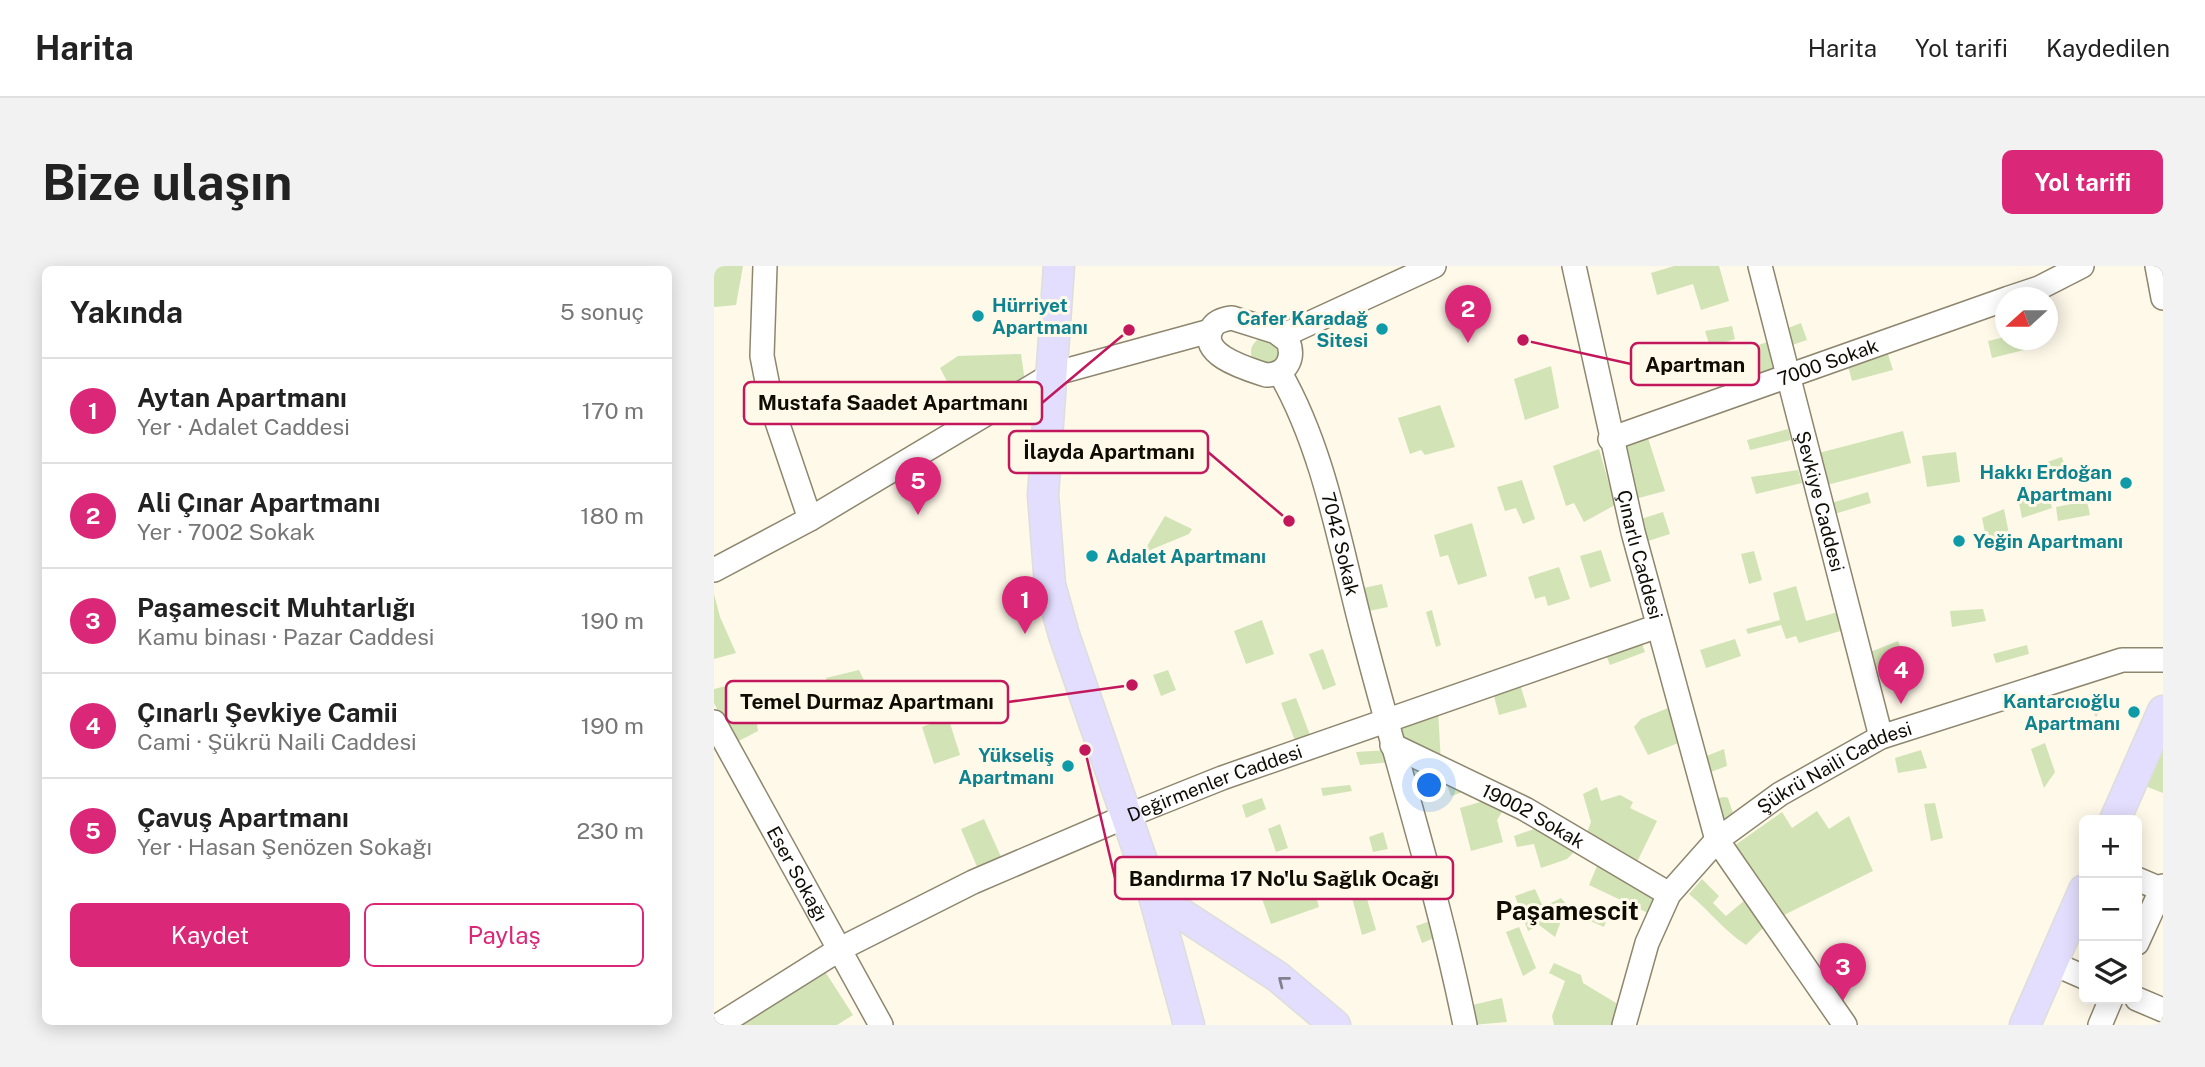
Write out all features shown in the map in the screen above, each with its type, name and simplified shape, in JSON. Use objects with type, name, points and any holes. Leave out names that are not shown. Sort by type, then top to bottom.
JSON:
[{"type":"main road","points":[[1059,266],[1043,495],[1050,585],[1154,896],[1189,1025]]},
{"type":"main road","points":[[1057,323],[1080,266]]},
{"type":"main road","points":[[2117,815],[2163,710]]},
{"type":"main road","points":[[1154,896],[1278,977],[1335,1025]]},
{"type":"main road","points":[[2025,1025],[2079,901]]},
{"type":"street","points":[[765,266],[762,356],[772,407],[810,519]]},
{"type":"street","points":[[1282,336],[1434,266]]},
{"type":"street","name":"Çınarlı Caddesi","points":[[1574,266],[1610,439],[1717,840],[1845,1025]]},
{"type":"street","name":"Şevkiye Caddesi","points":[[1760,266],[1881,737]]},
{"type":"street","name":"7000 Sokak","points":[[2041,287],[2082,266]]},
{"type":"street","points":[[2157,266],[2163,298]]},
{"type":"street","name":"7000 Sokak","points":[[1610,439],[1788,373],[1995,302]]},
{"type":"street","points":[[714,570],[810,519],[1053,374],[1210,331],[1219,321],[1232,318],[1282,336],[1288,341],[1291,355],[1286,368],[1280,373],[1266,375],[1218,355],[1210,345],[1210,331]]},
{"type":"street","name":"7042 Sokak","points":[[1280,373],[1298,404],[1337,529],[1392,745],[1413,814],[1465,1025]]},
{"type":"street","name":"Değirmenler Caddesi","points":[[719,1025],[840,949],[973,882],[1127,816],[1386,720],[1658,626]]},
{"type":"street","name":"Şükrü Naili Caddesi","points":[[1624,1025],[1647,943],[1669,894],[1717,840],[1780,794],[1881,737],[2122,660],[2163,660]]},
{"type":"street","name":"Eser Sokağı","points":[[714,722],[881,1025]]},
{"type":"street","name":"19002 Sokak","points":[[1392,745],[1525,808],[1669,894]]},
{"type":"street","points":[[2138,941],[2163,889],[2142,881]]},
{"type":"street","points":[[2052,963],[2079,974]]},
{"type":"street","points":[[2142,1001],[2163,1010]]},
{"type":"street","points":[[2100,1025],[2109,1004]]},
{"type":"street","points":[[714,1018],[719,1025]]},
{"type":"green space","points":[[714,266],[743,266],[736,305],[714,307]]},
{"type":"green space","points":[[1674,266],[1719,266],[1729,301],[1701,310],[1693,284],[1657,295],[1651,273]]},
{"type":"green space","points":[[1801,323],[1807,340],[1789,346],[1783,330]]},
{"type":"green space","points":[[1732,326],[1735,339],[1710,347],[1705,331]]},
{"type":"green space","points":[[1265,338],[1275,342],[1279,352],[1275,362],[1265,366],[1255,362],[1251,352],[1255,342]]},
{"type":"green space","points":[[1995,339],[1995,350],[2024,350],[1992,358],[1988,341]]},
{"type":"green space","points":[[1771,341],[1779,372],[1735,387],[1734,368],[1739,366],[1735,352]]},
{"type":"green space","points":[[1887,351],[1893,370],[1852,381],[1847,362]]},
{"type":"green space","points":[[1021,354],[1025,382],[964,414],[940,368],[958,356]]},
{"type":"green space","points":[[1551,366],[1559,408],[1525,420],[1514,379]]},
{"type":"green space","points":[[1440,405],[1455,447],[1425,455],[1421,450],[1410,454],[1398,418]]},
{"type":"green space","points":[[1788,429],[1791,440],[1750,450],[1747,440]]},
{"type":"green space","points":[[1903,431],[1911,463],[1823,486],[1815,454]]},
{"type":"green space","points":[[1647,435],[1665,491],[1635,499],[1619,443]]},
{"type":"green space","points":[[1599,449],[1615,505],[1584,522],[1574,503],[1566,506],[1553,466]]},
{"type":"green space","points":[[1956,452],[1960,482],[1927,487],[1922,456]]},
{"type":"green space","points":[[2062,457],[2066,471],[2046,478],[2041,464]]},
{"type":"green space","points":[[1798,470],[1802,483],[1756,494],[1751,477]]},
{"type":"green space","points":[[1522,480],[1535,519],[1523,524],[1516,508],[1505,511],[1497,487]]},
{"type":"green space","points":[[2047,489],[2052,508],[2022,518],[2018,498]]},
{"type":"green space","points":[[1868,492],[1871,503],[1831,515],[1828,504]]},
{"type":"green space","points":[[2087,501],[2090,515],[2058,521],[2056,507]]},
{"type":"green space","points":[[2004,509],[2010,539],[1987,542],[1982,518]]},
{"type":"green space","points":[[1663,512],[1670,534],[1648,541],[1641,519]]},
{"type":"green space","points":[[1165,516],[1192,529],[1189,534],[1143,553]]},
{"type":"green space","points":[[1472,523],[1487,576],[1458,585],[1448,555],[1440,557],[1434,535]]},
{"type":"green space","points":[[1601,550],[1611,581],[1590,588],[1580,556]]},
{"type":"green space","points":[[1754,551],[1762,580],[1749,584],[1741,554]]},
{"type":"green space","points":[[1559,567],[1570,599],[1548,606],[1545,596],[1535,599],[1528,577]]},
{"type":"green space","points":[[1382,584],[1388,607],[1364,612],[1359,589]]},
{"type":"green space","points":[[1796,586],[1806,621],[1838,612],[1844,630],[1799,643],[1796,636],[1786,639],[1781,625],[1748,634],[1746,629],[1780,620],[1773,593]]},
{"type":"green space","points":[[714,594],[720,617],[736,653],[714,659]]},
{"type":"green space","points":[[1983,609],[1986,621],[1952,627],[1950,611]]},
{"type":"green space","points":[[1432,610],[1441,645],[1436,647],[1426,612]]},
{"type":"green space","points":[[1262,620],[1274,654],[1246,664],[1234,631]]},
{"type":"green space","points":[[1639,636],[1645,652],[1610,665],[1604,650]]},
{"type":"green space","points":[[1735,639],[1741,656],[1706,668],[1700,650]]},
{"type":"green space","points":[[1898,641],[1905,659],[1871,671],[1865,654]]},
{"type":"green space","points":[[2027,645],[2029,654],[1996,663],[1993,654]]},
{"type":"green space","points":[[1323,649],[1336,685],[1323,690],[1309,654]]},
{"type":"green space","points":[[859,670],[871,695],[833,708],[826,678]]},
{"type":"green space","points":[[1168,670],[1176,690],[1161,696],[1153,675]]},
{"type":"green space","points":[[750,680],[758,731],[735,743],[714,703],[714,689]]},
{"type":"green space","points":[[1519,681],[1527,707],[1499,715],[1492,689]]},
{"type":"green space","points":[[2104,693],[2105,704],[2096,717],[2087,703]]},
{"type":"green space","points":[[1296,698],[1313,743],[1298,749],[1281,703]]},
{"type":"green space","points":[[1668,708],[1681,742],[1648,755],[1634,727],[1641,719]]},
{"type":"green space","points":[[1438,710],[1441,763],[1399,745],[1392,721]]},
{"type":"green space","points":[[948,717],[960,755],[934,764],[922,727]]},
{"type":"green space","points":[[2163,729],[2163,793],[2140,784]]},
{"type":"green space","points":[[2045,743],[2055,772],[2044,788],[2031,749]]},
{"type":"green space","points":[[1724,749],[1727,766],[1708,773],[1704,757]]},
{"type":"green space","points":[[1388,750],[1392,762],[1360,765],[1356,752]]},
{"type":"green space","points":[[1921,750],[1927,768],[1898,773],[1895,758]]},
{"type":"green space","points":[[1402,754],[1472,789],[1451,796],[1444,777],[1414,788]]},
{"type":"green space","points":[[1350,785],[1352,791],[1323,796],[1321,788]]},
{"type":"green space","points":[[1597,787],[1601,801],[1620,795],[1633,802],[1630,808],[1657,821],[1637,862],[1586,835],[1591,822],[1583,794]]},
{"type":"green space","points":[[1262,798],[1266,809],[1246,818],[1242,805]]},
{"type":"green space","points":[[1728,798],[1734,816],[1722,829],[1711,799]]},
{"type":"green space","points":[[1490,799],[1505,807],[1497,820],[1503,842],[1471,851],[1460,808]]},
{"type":"green space","points":[[1935,803],[1943,838],[1931,841],[1924,804]]},
{"type":"green space","points":[[1817,811],[1829,829],[1849,816],[1873,871],[1782,916],[1731,848],[1782,812],[1792,828]]},
{"type":"green space","points":[[984,819],[1002,859],[978,869],[961,829]]},
{"type":"green space","points":[[1280,824],[1288,848],[1276,852],[1268,829]]},
{"type":"green space","points":[[1537,828],[1570,841],[1573,853],[1567,859],[1541,868],[1534,844],[1517,847],[1514,836]]},
{"type":"green space","points":[[1383,832],[1388,849],[1373,852],[1369,837]]},
{"type":"green space","points":[[1311,856],[1326,896],[1317,900],[1319,907],[1271,924],[1254,876]]},
{"type":"green space","points":[[1600,859],[1661,893],[1650,914],[1589,885]]},
{"type":"green space","points":[[1702,879],[1719,896],[1713,903],[1726,916],[1751,895],[1771,920],[1746,945],[1689,894]]},
{"type":"green space","points":[[1364,889],[1376,930],[1362,935],[1351,894]]},
{"type":"green space","points":[[1535,889],[1543,907],[1561,898],[1567,905],[1555,937],[1539,925],[1528,931],[1515,896]]},
{"type":"green space","points":[[1577,906],[1607,919],[1604,927],[1574,914]]},
{"type":"green space","points":[[1433,920],[1439,936],[1422,943],[1416,926]]},
{"type":"green space","points":[[1519,927],[1536,968],[1523,976],[1506,932]]},
{"type":"green space","points":[[1554,963],[1581,975],[1583,983],[1616,1003],[1615,1025],[1554,1025],[1552,1016],[1565,981],[1549,973]]},
{"type":"green space","points":[[824,970],[853,1015],[837,1025],[736,1025]]},
{"type":"green space","points":[[1502,998],[1507,1022],[1472,1025],[1468,1006]]},
{"type":"place","name":"Hürriyet Apartmanı","points":[[978,316]]},
{"type":"place","name":"Cafer Karadağ Sitesi","points":[[1382,329]]},
{"type":"place","name":"Mustafa Saadet Apartmanı","points":[[1129,330]]},
{"type":"place","name":"Apartman","points":[[1523,340]]},
{"type":"place","name":"Ali Çınar Apartmanı","points":[[1468,343]]},
{"type":"place","name":"Hakkı Erdoğan Apartmanı","points":[[2126,483]]},
{"type":"place","name":"Çavuş Apartmanı","points":[[918,515]]},
{"type":"place","name":"İlayda Apartmanı","points":[[1289,521]]},
{"type":"place","name":"Yeğin Apartmanı","points":[[1959,541]]},
{"type":"place","name":"Adalet Apartmanı","points":[[1092,556]]},
{"type":"place","name":"Aytan Apartmanı","points":[[1025,634]]},
{"type":"place","name":"Temel Durmaz Apartmanı","points":[[1132,685]]},
{"type":"place","name":"Çınarlı Şevkiye Camii","points":[[1901,704]]},
{"type":"place","name":"Kantarcıoğlu Apartmanı","points":[[2134,712]]},
{"type":"place","name":"Bandırma 17 No'lu Sağlık Ocağı","points":[[1085,750]]},
{"type":"place","name":"Yükseliş Apartmanı","points":[[1068,766]]},
{"type":"place","name":"Paşamescit Muhtarlığı","points":[[1843,1001]]},
{"type":"district","name":"Paşamescit","points":[[1567,911]]}]
